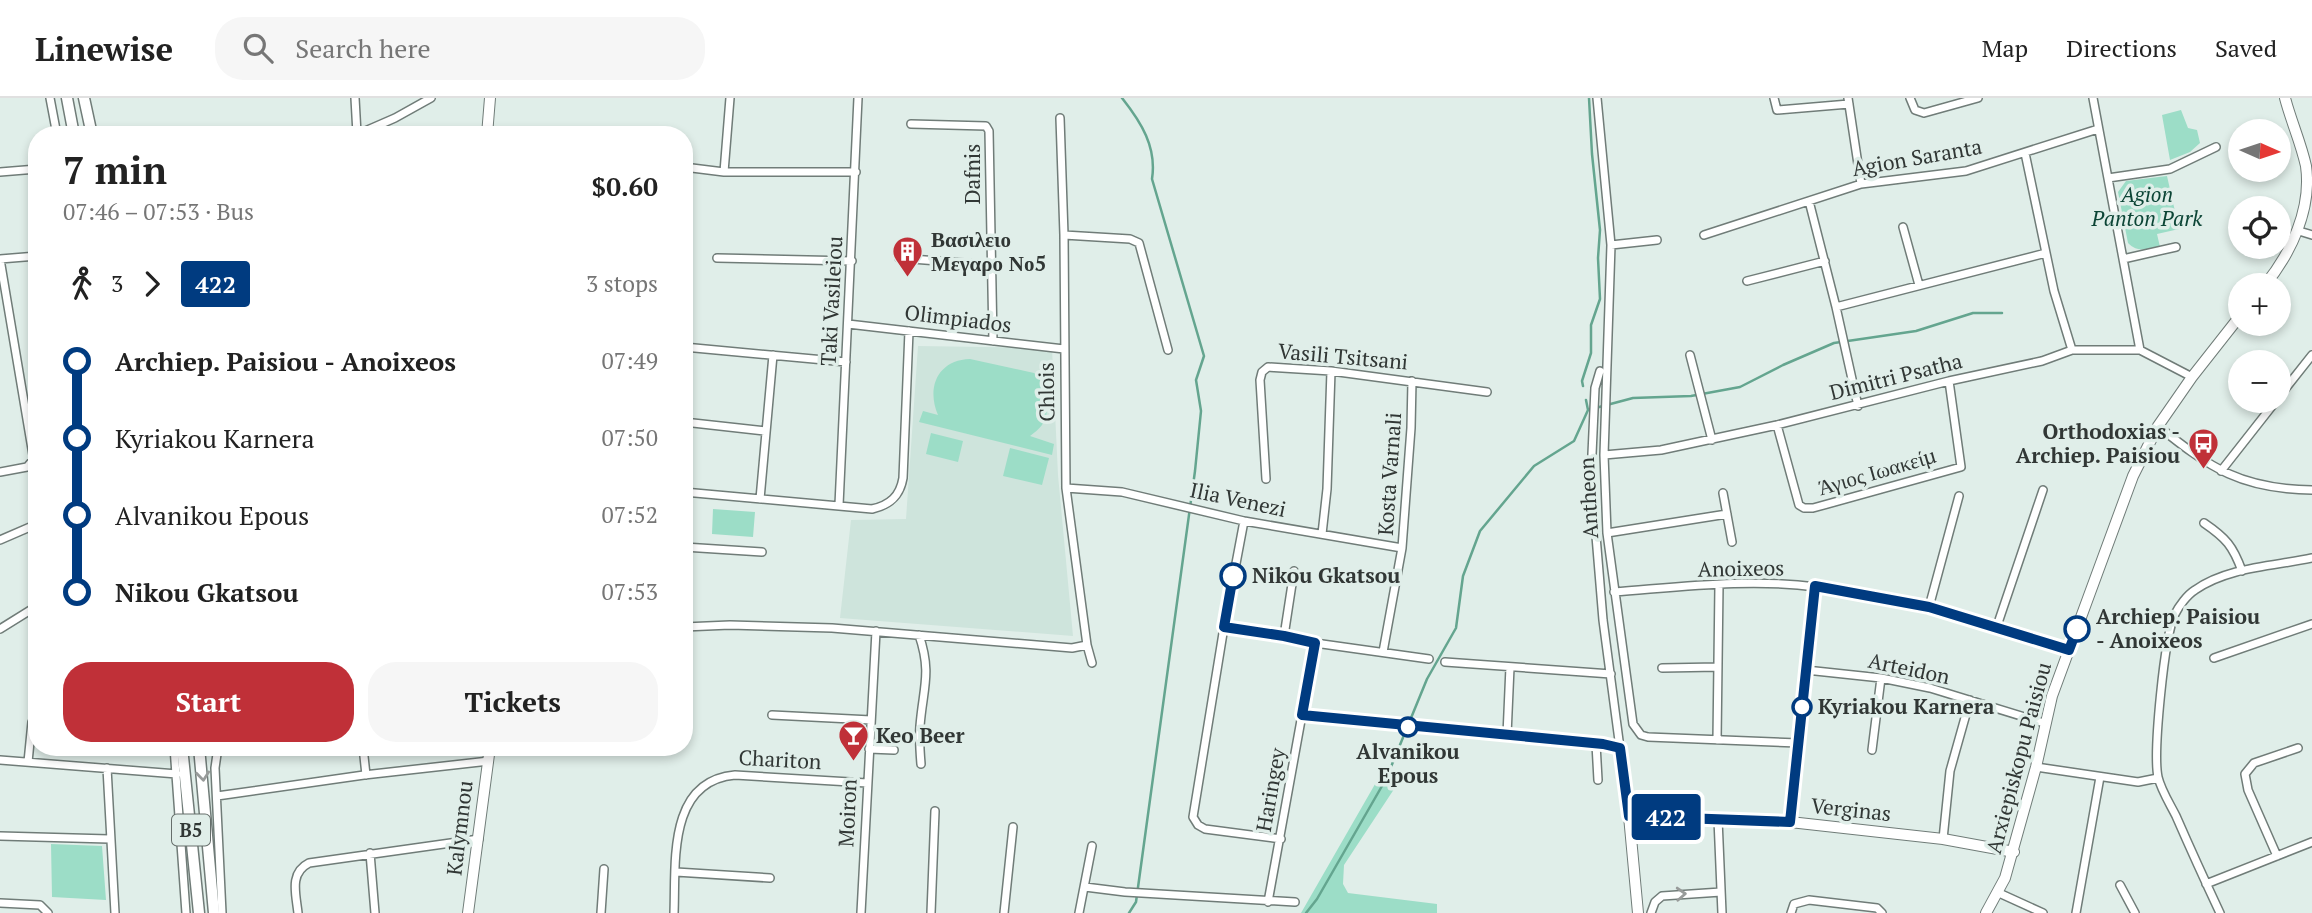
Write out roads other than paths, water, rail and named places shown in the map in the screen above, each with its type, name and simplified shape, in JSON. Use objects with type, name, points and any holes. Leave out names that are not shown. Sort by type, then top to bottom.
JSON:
[{"type":"main road","points":[[67,98],[72,126]]},
{"type":"main road","points":[[84,98],[90,126]]},
{"type":"main road","name":"B5","points":[[183,756],[199,913]]},
{"type":"main road","name":"B5","points":[[201,756],[214,913]]},
{"type":"street","points":[[50,98],[55,126]]},
{"type":"street","points":[[355,98],[356,126]]},
{"type":"street","points":[[376,126],[430,98]]},
{"type":"street","points":[[487,126],[490,98]]},
{"type":"street","points":[[724,173],[730,98]]},
{"type":"street","name":"Taki Vasileiou","points":[[839,505],[858,98]]},
{"type":"street","name":"Antheon","points":[[1597,98],[1611,245],[1604,455],[1607,533],[1623,667],[1633,724],[1637,731],[1648,737],[1798,743]]},
{"type":"street","points":[[1774,98],[1777,110],[1849,101],[1861,184]]},
{"type":"street","points":[[1910,98],[1915,110],[1924,113],[1978,98]]},
{"type":"street","points":[[2093,98],[2140,350]]},
{"type":"street","points":[[2275,273],[2299,232],[2308,194],[2310,168],[2286,98]]},
{"type":"street","name":"Chlois","points":[[1060,118],[1064,235],[1066,488],[1087,645],[1092,663]]},
{"type":"street","name":"Dafnis","points":[[911,124],[986,126],[989,131],[993,341]]},
{"type":"street","name":"Agion Saranta","points":[[1704,236],[1861,184],[1966,171],[2098,130]]},
{"type":"street","points":[[2108,178],[2170,169],[2216,146]]},
{"type":"street","points":[[2025,153],[2046,253],[2072,350]]},
{"type":"street","points":[[693,168],[724,173],[856,172]]},
{"type":"street","points":[[0,172],[28,170]]},
{"type":"street","points":[[1810,201],[1858,406]]},
{"type":"street","points":[[1903,227],[1919,285]]},
{"type":"street","points":[[2299,232],[2312,235]]},
{"type":"street","points":[[1064,235],[1130,239],[1139,243],[1168,350]]},
{"type":"street","points":[[1611,245],[1657,240]]},
{"type":"street","points":[[2123,259],[2176,247]]},
{"type":"street","points":[[1836,307],[2046,253]]},
{"type":"street","points":[[28,257],[0,259],[28,425]]},
{"type":"street","points":[[717,258],[852,261]]},
{"type":"street","points":[[899,258],[990,265]]},
{"type":"street","points":[[1748,281],[1825,261]]},
{"type":"street","name":"Olimpiados","points":[[848,324],[1064,349]]},
{"type":"street","points":[[693,493],[877,508],[892,501],[899,492],[903,478],[909,331]]},
{"type":"street","name":"Arxiepiskopu Paisiou","points":[[1986,913],[1999,893],[2014,852],[2036,767],[2044,723],[2133,476],[2158,426],[2192,376],[2228,331]]},
{"type":"street","points":[[693,348],[846,362]]},
{"type":"street","name":"Dimitri Psatha","points":[[1604,455],[1661,450],[1712,440],[1858,406],[1949,381],[2042,361],[2072,350],[2140,350],[2192,376]]},
{"type":"street","points":[[760,499],[773,355]]},
{"type":"street","points":[[1690,355],[1712,440]]},
{"type":"street","points":[[2291,381],[2312,355]]},
{"type":"street","name":"Vasili Tsitsani","points":[[1266,479],[1260,380],[1262,372],[1273,366],[1488,392]]},
{"type":"street","points":[[1322,534],[1328,469],[1331,371]]},
{"type":"street","points":[[1600,371],[1595,388],[1591,476],[1603,620],[1629,816],[1638,913]]},
{"type":"street","name":"Kosta Varnali","points":[[1383,652],[1402,548],[1409,472],[1412,381]]},
{"type":"street","name":"Άγιος Ιωακείμ","points":[[1777,425],[1799,505],[1813,508],[1961,467],[1949,381]]},
{"type":"street","points":[[2221,471],[2266,413]]},
{"type":"street","points":[[693,423],[765,431]]},
{"type":"street","points":[[2158,426],[2195,456],[2249,483],[2281,489],[2312,490]]},
{"type":"street","points":[[0,472],[28,466]]},
{"type":"street","name":"Ilia Venezi","points":[[1066,488],[1122,492],[1244,521],[1402,548]]},
{"type":"street","points":[[1997,626],[2043,490]]},
{"type":"street","points":[[1723,493],[1732,542]]},
{"type":"street","points":[[1929,607],[1959,496]]},
{"type":"street","points":[[1607,533],[1727,514]]},
{"type":"street","points":[[1244,521],[1193,817],[1198,825],[1205,829],[1281,839]]},
{"type":"street","points":[[2204,523],[2224,537],[2234,549],[2242,571]]},
{"type":"street","points":[[0,540],[28,528]]},
{"type":"street","points":[[693,548],[762,552]]},
{"type":"street","points":[[2220,913],[2158,778],[2157,746],[2166,651],[2175,614],[2193,590],[2242,571],[2312,558]]},
{"type":"street","points":[[1284,636],[1294,571]]},
{"type":"street","points":[[1717,740],[1719,584]]},
{"type":"street","name":"Anoixeos","points":[[1614,592],[1719,584],[1815,586],[1929,607],[2069,650]]},
{"type":"street","points":[[1790,822],[1815,586]]},
{"type":"street","points":[[0,629],[28,612]]},
{"type":"street","points":[[2214,657],[2312,624]]},
{"type":"street","points":[[693,627],[780,625],[1072,648],[1087,645]]},
{"type":"street","points":[[1224,627],[1429,659]]},
{"type":"street","name":"Moiron","points":[[862,913],[876,631]]},
{"type":"street","points":[[919,635],[926,656],[927,676],[920,724],[921,764]]},
{"type":"street","name":"Haringey","points":[[1268,902],[1315,643]]},
{"type":"street","points":[[1445,662],[1611,674]]},
{"type":"street","points":[[1507,736],[1510,667]]},
{"type":"street","points":[[1662,668],[1718,667]]},
{"type":"street","name":"Arteidon","points":[[1806,670],[1881,678],[1930,688],[2044,723]]},
{"type":"street","points":[[1872,750],[1881,678]]},
{"type":"street","points":[[1943,839],[1950,771],[1970,700]]},
{"type":"street","points":[[772,715],[871,720]]},
{"type":"street","points":[[1302,715],[1620,748]]},
{"type":"street","points":[[1596,744],[1598,780]]},
{"type":"street","points":[[2277,856],[2248,790],[2245,774],[2254,763],[2298,748]]},
{"type":"street","points":[[869,750],[894,750]]},
{"type":"street","points":[[28,762],[29,756]]},
{"type":"street","points":[[175,756],[186,913]]},
{"type":"street","points":[[217,756],[215,768],[222,913]]},
{"type":"street","points":[[364,756],[366,775]]},
{"type":"street","name":"Kalymnou","points":[[468,913],[489,756]]},
{"type":"street","points":[[0,760],[177,774]]},
{"type":"street","points":[[217,796],[489,761]]},
{"type":"street","points":[[2036,767],[2138,782],[2158,778]]},
{"type":"street","points":[[107,768],[115,913]]},
{"type":"street","name":"Chariton","points":[[674,913],[683,813],[692,796],[711,780],[735,775],[867,783]]},
{"type":"street","points":[[2076,913],[2100,777]]},
{"type":"street","points":[[932,913],[935,811]]},
{"type":"street","name":"Verginas","points":[[1629,816],[1790,822],[1943,839],[2014,852]]},
{"type":"street","points":[[1718,819],[1722,913]]},
{"type":"street","points":[[1004,913],[1013,827]]},
{"type":"street","points":[[0,836],[109,839]]},
{"type":"street","points":[[298,913],[296,874],[301,867],[309,863],[479,839]]},
{"type":"street","points":[[2206,884],[2312,842]]},
{"type":"street","points":[[1079,913],[1092,846]]},
{"type":"street","points":[[370,853],[375,913]]},
{"type":"street","points":[[601,913],[604,869]]},
{"type":"street","points":[[676,872],[769,878]]},
{"type":"street","points":[[2120,885],[2135,913]]},
{"type":"street","points":[[1085,887],[1125,892],[1295,902]]},
{"type":"street","points":[[1651,913],[1655,902],[1662,896],[1721,892]]},
{"type":"street","points":[[1999,893],[2043,913]]},
{"type":"street","points":[[1791,913],[1794,904],[1809,900],[1877,908],[1882,913]]},
{"type":"street","points":[[0,903],[40,905],[48,913]]},
{"type":"waterway","points":[[1122,98],[1141,126],[1150,146],[1152,179],[1204,356],[1196,380],[1201,411],[1195,471],[1136,902],[1129,913]]},
{"type":"waterway","points":[[1583,386],[1582,381],[1591,353],[1591,325],[1600,299],[1600,230],[1589,98]]},
{"type":"waterway","points":[[1306,913],[1317,899],[1386,779],[1427,679],[1456,628],[1463,576],[1480,531],[1534,466],[1574,441],[1588,410],[1633,398],[1691,396],[1740,387],[1834,343],[1916,331],[1973,313],[2002,313]]},
{"type":"waterway","points":[[1586,400],[1588,410]]},
{"type":"place","name":"Βασιλειο Μεγαρο Νο5","points":[[908,279]]},
{"type":"place","name":"Orthodoxias - Archiep. Paisiou","points":[[2203,471]]},
{"type":"place","name":"Nikou Gkatsou","points":[[1233,576]]},
{"type":"place","name":"Archiep. Paisiou - Anoixeos","points":[[2077,629]]},
{"type":"place","name":"Kyriakou Karnera","points":[[1802,707]]},
{"type":"place","name":"Alvanikou Epous","points":[[1408,727]]},
{"type":"place","name":"Keo Beer","points":[[853,763]]},
{"type":"park label","name":"Agion Panton Park","points":[[2147,207]]}]
